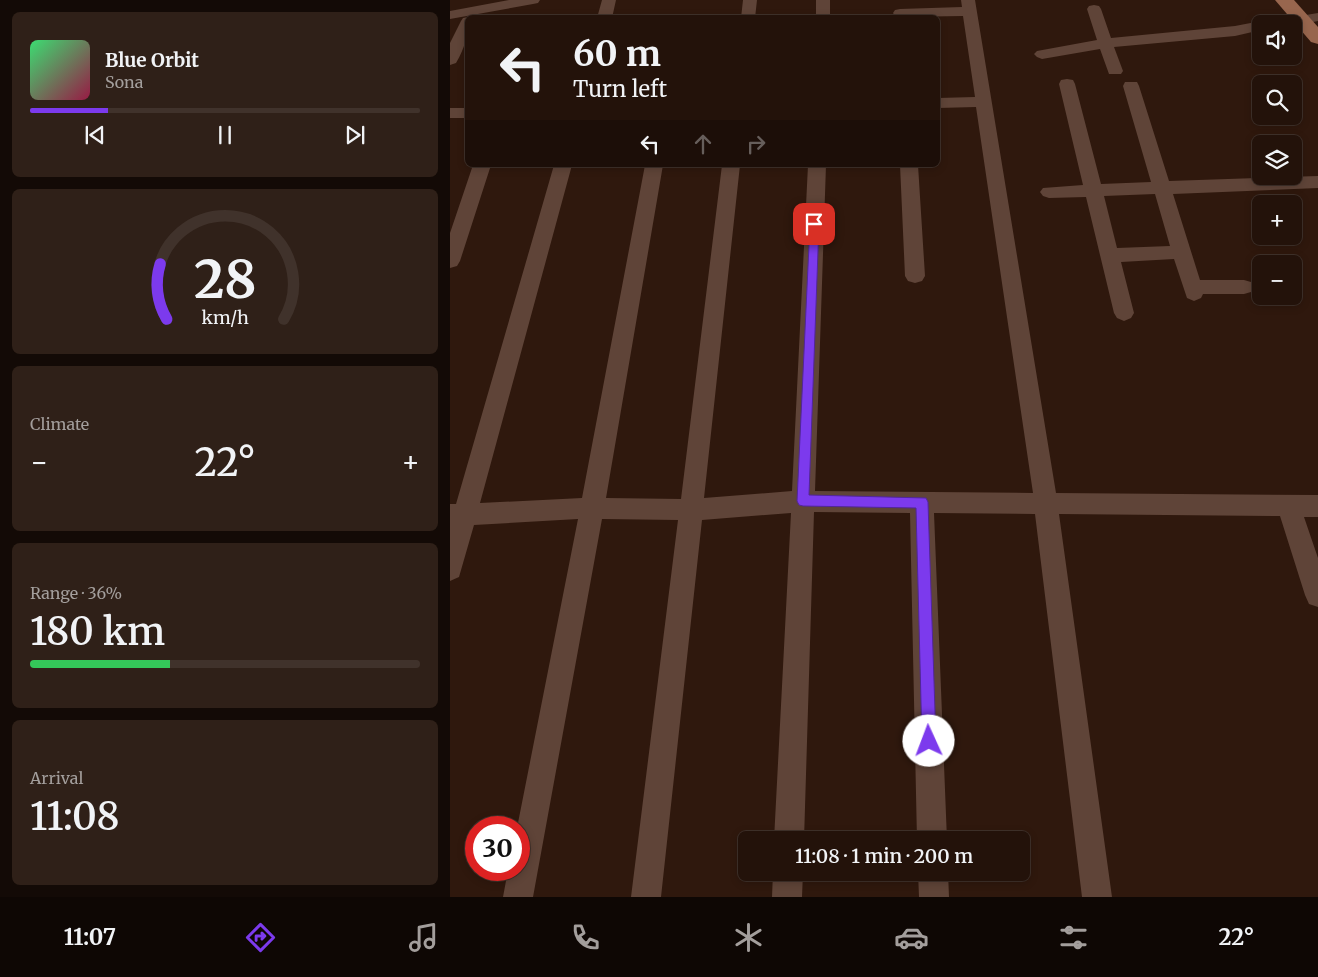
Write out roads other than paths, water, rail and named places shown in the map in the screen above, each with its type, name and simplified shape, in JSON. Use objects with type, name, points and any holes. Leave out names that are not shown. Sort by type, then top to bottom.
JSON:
[{"type":"main road","points":[[1284,0],[1312,18]]},
{"type":"main road","points":[[1304,0],[1318,38]]},
{"type":"street","points":[[473,15],[533,0]]},
{"type":"street","points":[[533,15],[538,0]]},
{"type":"street","points":[[605,15],[609,0]]},
{"type":"street","points":[[748,15],[750,0]]},
{"type":"street","points":[[823,15],[824,0]]},
{"type":"street","points":[[899,10],[969,6],[1046,504],[1097,897]]},
{"type":"street","points":[[1094,9],[1115,71]]},
{"type":"street","points":[[450,15],[465,16]]},
{"type":"street","points":[[450,60],[465,25]]},
{"type":"street","points":[[1042,54],[1105,44],[1252,27]]},
{"type":"street","points":[[1067,84],[1124,314]]},
{"type":"street","points":[[1131,86],[1193,290],[1244,287]]},
{"type":"street","points":[[940,103],[984,102]]},
{"type":"street","points":[[450,113],[465,112]]},
{"type":"street","points":[[450,260],[481,167]]},
{"type":"street","points":[[450,569],[458,514],[562,167]]},
{"type":"street","points":[[518,897],[592,508],[654,167]]},
{"type":"street","points":[[646,897],[731,167]]},
{"type":"street","points":[[789,831],[817,167]]},
{"type":"street","points":[[909,167],[915,276]]},
{"type":"street","points":[[1049,192],[1318,182]]},
{"type":"street","points":[[1109,254],[1182,252]]},
{"type":"street","points":[[458,514],[592,508],[692,510],[803,501],[1318,506]]},
{"type":"street","points":[[922,502],[932,831]]},
{"type":"street","points":[[1289,506],[1318,595]]},
{"type":"street","points":[[787,897],[788,881]]},
{"type":"street","points":[[933,881],[934,897]]}]
